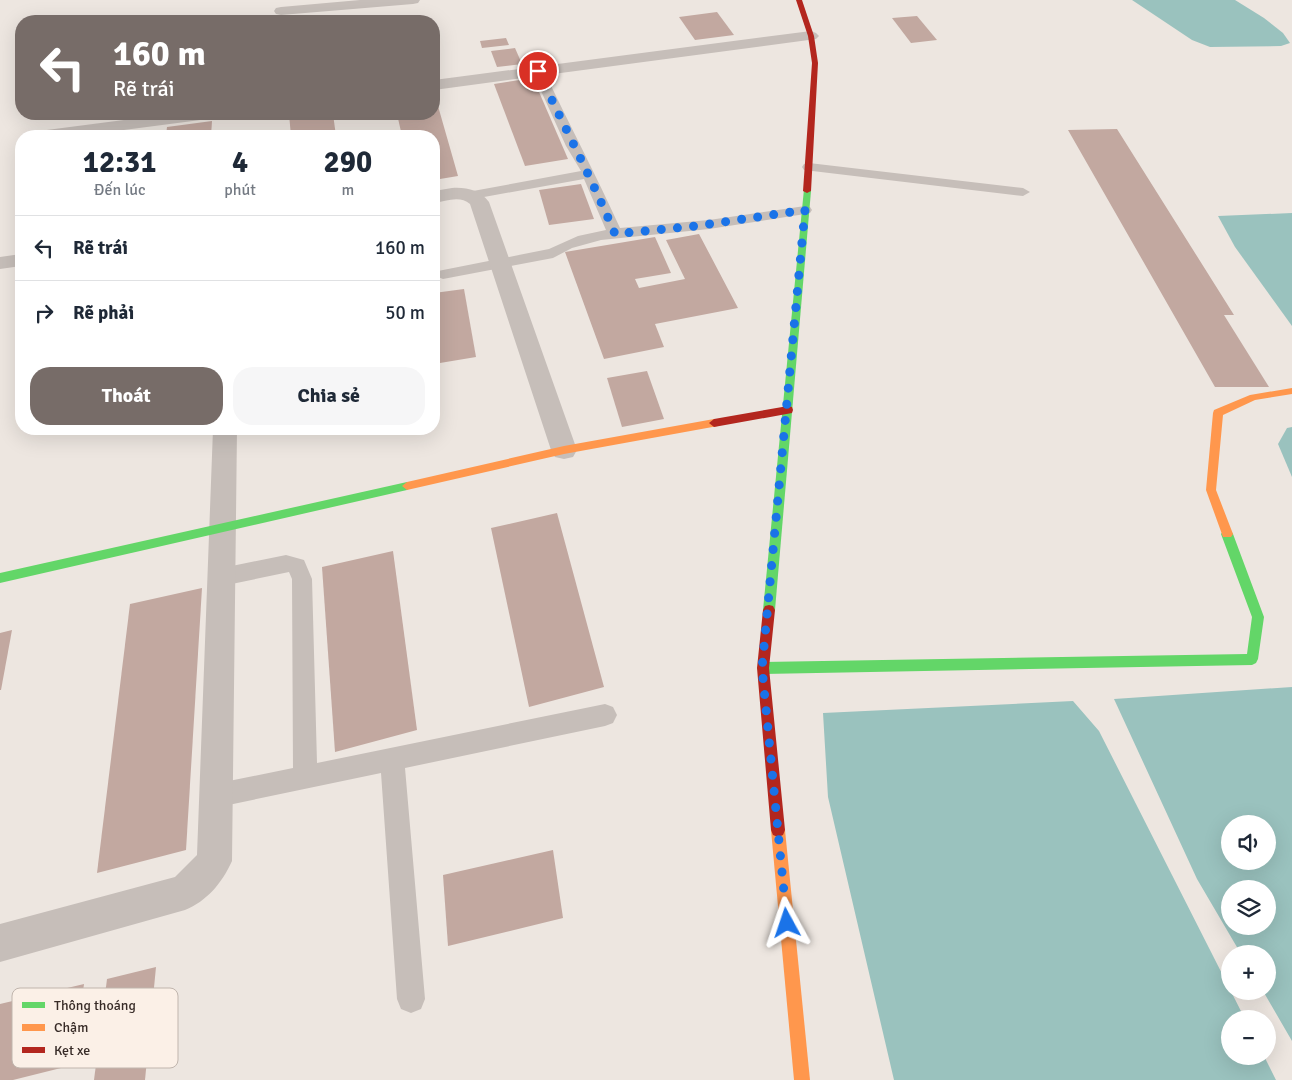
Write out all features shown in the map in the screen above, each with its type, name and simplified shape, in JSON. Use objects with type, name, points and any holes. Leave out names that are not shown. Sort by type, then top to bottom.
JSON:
[{"type":"street","points":[[281,11],[413,0]]},
{"type":"street","points":[[799,0],[811,36],[815,64],[809,167],[788,410],[762,668],[802,1080]]},
{"type":"street","points":[[440,84],[811,36]]},
{"type":"street","points":[[85,130],[162,120]]},
{"type":"street","points":[[440,196],[462,193],[473,195],[479,202],[564,450]]},
{"type":"street","points":[[0,263],[15,261]]},
{"type":"street","points":[[762,668],[1252,659],[1258,617],[1211,490],[1218,413],[1253,397],[1292,391]]},
{"type":"street","points":[[0,578],[564,450],[788,410]]},
{"type":"street","points":[[0,943],[184,892],[203,876],[214,861],[214,796],[225,435]]},
{"type":"lane","points":[[538,71],[573,146],[589,174],[615,234]]},
{"type":"lane","points":[[809,167],[1023,192]]},
{"type":"lane","points":[[473,195],[589,174]]},
{"type":"lane","points":[[444,274],[553,254],[563,246],[594,236],[696,226],[805,210]]},
{"type":"lane","points":[[222,577],[286,563],[297,566],[302,579],[305,778]]},
{"type":"lane","points":[[214,796],[605,715]]},
{"type":"lane","points":[[392,760],[411,999]]},
{"type":"water","points":[[1132,0],[1235,0],[1264,18],[1283,33],[1290,43],[1281,46],[1210,47],[1192,40]]},
{"type":"water","points":[[1292,213],[1292,326],[1235,247],[1218,216]]},
{"type":"water","points":[[1292,427],[1292,477],[1278,444],[1287,428]]},
{"type":"water","points":[[1292,687],[1292,1041],[1276,1013],[1276,1010],[1274,1010],[1268,1000],[1276,1000],[1276,945],[1236,945],[1230,935],[1276,935],[1276,880],[1221,880],[1221,920],[1197,879],[1114,699]]},
{"type":"water","points":[[1073,701],[1099,731],[1221,972],[1221,1000],[1235,1000],[1240,1010],[1221,1010],[1221,1065],[1268,1065],[1276,1080],[894,1080],[828,797],[823,713]]},
{"type":"building","points":[[717,12],[734,35],[695,40],[679,17]]},
{"type":"building","points":[[917,16],[937,40],[911,43],[892,18]]},
{"type":"building","points":[[506,38],[509,45],[482,48],[480,41]]},
{"type":"building","points":[[515,48],[522,64],[497,67],[491,51]]},
{"type":"building","points":[[533,78],[568,159],[525,166],[494,84]]},
{"type":"building","points":[[440,113],[458,176],[440,179],[440,130],[401,130],[398,120],[440,120]]},
{"type":"building","points":[[290,120],[334,120],[335,130],[290,130]]},
{"type":"building","points":[[212,121],[211,130],[167,130],[167,127]]},
{"type":"building","points":[[1117,129],[1234,315],[1224,315],[1269,387],[1215,387],[1068,130]]},
{"type":"building","points":[[581,184],[594,219],[549,225],[539,190]]},
{"type":"building","points":[[699,234],[738,308],[655,324],[664,347],[604,359],[565,252],[655,237],[671,273],[635,279],[639,288],[685,279],[666,240]]},
{"type":"building","points":[[464,289],[476,357],[440,363],[440,292]]},
{"type":"building","points":[[647,371],[664,419],[622,427],[607,378]]},
{"type":"building","points":[[557,513],[604,687],[529,707],[491,528]]},
{"type":"building","points":[[393,551],[417,730],[335,752],[322,567]]},
{"type":"building","points":[[202,588],[186,850],[97,873],[130,604]]},
{"type":"building","points":[[12,630],[1,690],[0,690],[0,633]]},
{"type":"building","points":[[553,850],[563,918],[448,946],[443,875]]},
{"type":"building","points":[[156,967],[154,988],[106,988],[107,979]]},
{"type":"building","points":[[84,984],[83,988],[67,988]]},
{"type":"building","points":[[12,1001],[12,1068],[61,1068],[13,1080],[0,1080],[0,1004]]},
{"type":"building","points":[[96,1068],[146,1068],[145,1080],[94,1080]]},
{"type":"traffic: fast","points":[[769,610],[807,191]]},
{"type":"traffic: fast","points":[[0,578],[407,486]]},
{"type":"traffic: fast","points":[[763,668],[1252,659],[1258,617],[1227,534]]},
{"type":"traffic: slow","points":[[1227,534],[1211,490],[1218,413],[1253,397],[1292,391]]},
{"type":"traffic: slow","points":[[407,486],[564,450],[714,423]]},
{"type":"traffic: slow","points":[[778,830],[802,1080]]},
{"type":"traffic: jam","points":[[799,0],[811,36],[815,63],[807,191]]},
{"type":"traffic: jam","points":[[714,423],[788,410]]},
{"type":"traffic: jam","points":[[769,610],[763,668],[778,830]]},
{"type":"route","points":[[538,71],[573,146],[589,174],[615,234],[696,226],[805,210],[788,410],[762,668],[787,923]]}]
